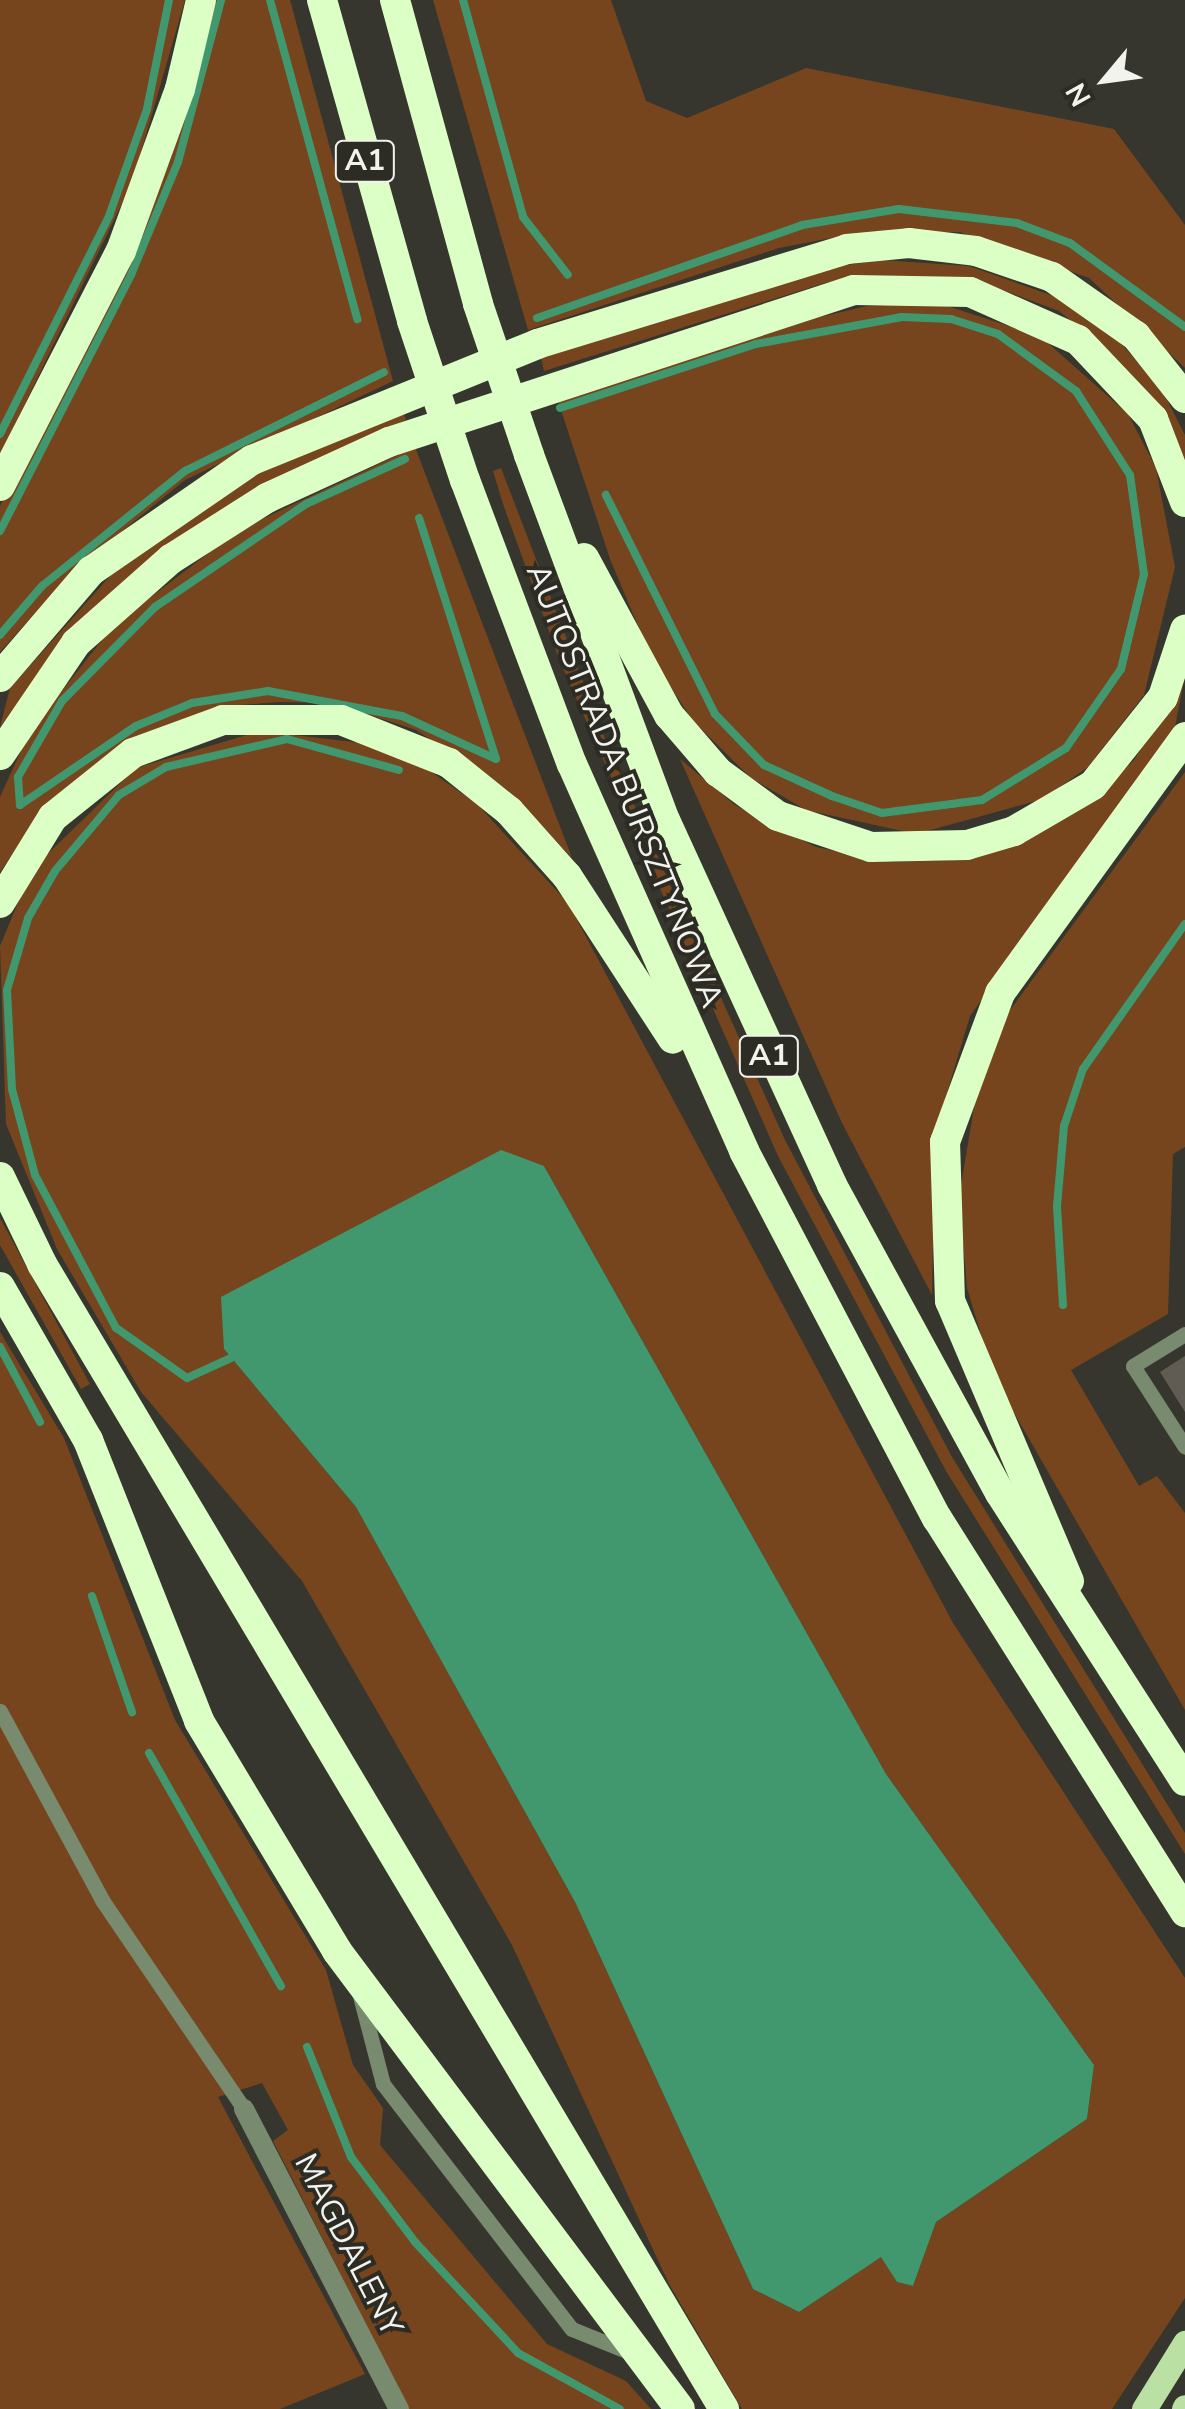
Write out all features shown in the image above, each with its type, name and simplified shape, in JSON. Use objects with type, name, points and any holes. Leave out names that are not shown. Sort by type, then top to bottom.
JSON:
[{"type":"highway","points":[[0,486],[121,251],[174,107],[200,0]]},
{"type":"highway","name":"AUTOSTRADA BURSZTYNOWA","points":[[322,0],[412,321],[465,480],[572,764],[744,1152],[937,1518],[1185,1912]]},
{"type":"highway","name":"AUTOSTRADA BURSZTYNOWA","points":[[396,0],[478,304],[529,455],[665,820],[773,1065],[889,1296],[1082,1622],[1185,1780]]},
{"type":"highway","points":[[0,677],[92,571],[252,460],[536,344],[847,249],[909,243],[976,251],[1052,277],[1136,336],[1185,398]]},
{"type":"highway","points":[[0,755],[90,630],[171,559],[267,498],[389,442],[854,290],[970,292],[1078,340],[1153,419],[1185,502]]},
{"type":"highway","points":[[529,455],[668,715],[718,772],[778,816],[831,837],[872,847],[967,845],[1057,810],[1122,758],[1163,697],[1185,630]]},
{"type":"highway","points":[[0,903],[53,816],[158,741],[250,716],[316,716],[377,729],[449,763],[536,837],[744,1152]]},
{"type":"highway","points":[[1082,1622],[1052,1528],[970,1366],[950,1301],[945,1142],[1000,993],[1185,736]]},
{"type":"highway","points":[[0,1177],[42,1264],[724,2409]]},
{"type":"highway","points":[[0,1288],[88,1440],[199,1722],[358,1978],[653,2364],[680,2409]]},
{"type":"main road","points":[[1144,2409],[1185,2343]]},
{"type":"street","name":"MAGDALENY","points":[[244,2109],[399,2409]]},
{"type":"lane","points":[[1185,1334],[1133,1366],[1185,1448]]},
{"type":"lane","points":[[0,1711],[102,1900],[244,2109]]},
{"type":"lane","points":[[358,1978],[366,2042],[395,2100],[572,2329],[653,2364]]},
{"type":"shaded area","points":[[0,0],[185,0],[132,183],[0,455]]},
{"type":"shaded area","points":[[213,0],[290,0],[393,381],[185,480],[73,571],[0,652],[0,506],[171,159]]},
{"type":"shaded area","points":[[433,0],[611,0],[646,101],[687,118],[806,68],[1114,129],[1185,225],[1185,368],[1089,278],[959,232],[852,234],[779,248],[528,330]]},
{"type":"shaded area","points":[[882,260],[969,266],[1065,300],[1118,340],[1163,392],[1185,435],[1185,461],[1151,397],[1107,349],[1059,311],[967,277],[828,282],[544,371],[541,358],[818,269]]},
{"type":"shaded area","points":[[938,303],[1040,336],[1128,414],[1156,468],[1175,567],[1144,695],[1088,767],[1043,799],[916,834],[806,810],[751,778],[693,721],[651,657],[610,559],[557,398],[785,325],[867,306]]},
{"type":"shaded area","points":[[402,409],[406,420],[280,476],[138,569],[93,608],[0,727],[10,688],[120,565],[251,476]]},
{"type":"shaded area","points":[[415,447],[572,858],[511,793],[416,730],[333,703],[279,702],[228,706],[126,745],[40,815],[0,872],[0,797],[30,731],[114,625],[239,530]]},
{"type":"shaded area","points":[[501,468],[609,749],[785,1140],[952,1457],[1185,1833],[1185,1854],[946,1471],[778,1156],[559,659],[503,504],[493,471]]},
{"type":"shaded area","points":[[1185,675],[1175,727],[970,1016],[935,1133],[932,1295],[842,1123],[680,759],[735,805],[816,847],[891,862],[954,860],[1088,803],[1134,760]]},
{"type":"shaded area","points":[[260,731],[370,744],[420,764],[477,804],[568,903],[953,1623],[1185,1978],[1185,2298],[1112,2409],[742,2409],[669,2284],[512,1945],[302,1581],[141,1392],[57,1249],[6,1124],[0,946],[32,869],[136,768]],"holes":[[[544,1166],[886,1774],[1094,2065],[1087,2119],[936,2222],[913,2286],[897,2282],[882,2256],[799,2312],[753,2289],[575,1902],[356,1507],[224,1349]]]},
{"type":"shaded area","points":[[1185,772],[1185,1147],[1173,1154],[1168,1314],[1071,1370],[1139,1486],[1157,1476],[1185,1513],[1185,1710],[994,1378],[967,1288],[959,1197],[980,1072],[1008,1013]]},
{"type":"shaded area","points":[[501,1150],[544,1166],[886,1774],[1094,2065],[1087,2119],[936,2222],[913,2286],[897,2282],[881,2257],[799,2312],[753,2289],[575,1902],[356,1507],[224,1349],[221,1297]]},
{"type":"shaded area","points":[[0,1218],[90,1384],[81,1389],[0,1245]]},
{"type":"shaded area","points":[[0,1332],[64,1438],[175,1720],[326,1970],[353,2065],[383,2108],[380,2145],[547,2344],[626,2381],[651,2409],[409,2409],[273,2141],[288,2130],[262,2083],[218,2097],[365,2374],[280,2409],[0,2409]]},
{"type":"building","points":[[1185,1356],[1185,1412],[1160,1372]]},
{"type":"waterway","points":[[0,434],[109,216],[147,109],[169,0]]},
{"type":"waterway","points":[[0,531],[131,275],[178,162],[221,0]]},
{"type":"waterway","points":[[270,0],[357,319]]},
{"type":"waterway","points":[[463,0],[523,217],[568,275]]},
{"type":"waterway","points":[[537,318],[802,225],[899,209],[1017,223],[1070,243],[1185,327]]},
{"type":"waterway","points":[[560,408],[756,344],[901,317],[951,319],[998,334],[1076,391],[1130,475],[1144,574],[1121,669],[1066,748],[982,800],[882,813],[832,796],[764,765],[715,714],[606,495]]},
{"type":"waterway","points":[[0,635],[42,586],[185,471],[384,372]]},
{"type":"waterway","points":[[405,459],[306,504],[155,607],[62,701],[18,777],[20,805],[136,726],[192,703],[268,691],[402,716],[496,759],[419,518]]},
{"type":"waterway","points":[[231,1358],[187,1378],[116,1328],[35,1175],[12,1089],[7,990],[28,918],[55,871],[119,795],[166,767],[287,739],[399,770]]},
{"type":"waterway","points":[[1063,1305],[1057,1206],[1064,1126],[1083,1069],[1185,924]]},
{"type":"waterway","points":[[0,1347],[40,1422]]},
{"type":"waterway","points":[[92,1596],[132,1712]]},
{"type":"waterway","points":[[149,1753],[281,1986]]},
{"type":"waterway","points":[[307,2047],[351,2157],[415,2242],[518,2353],[620,2409]]}]
